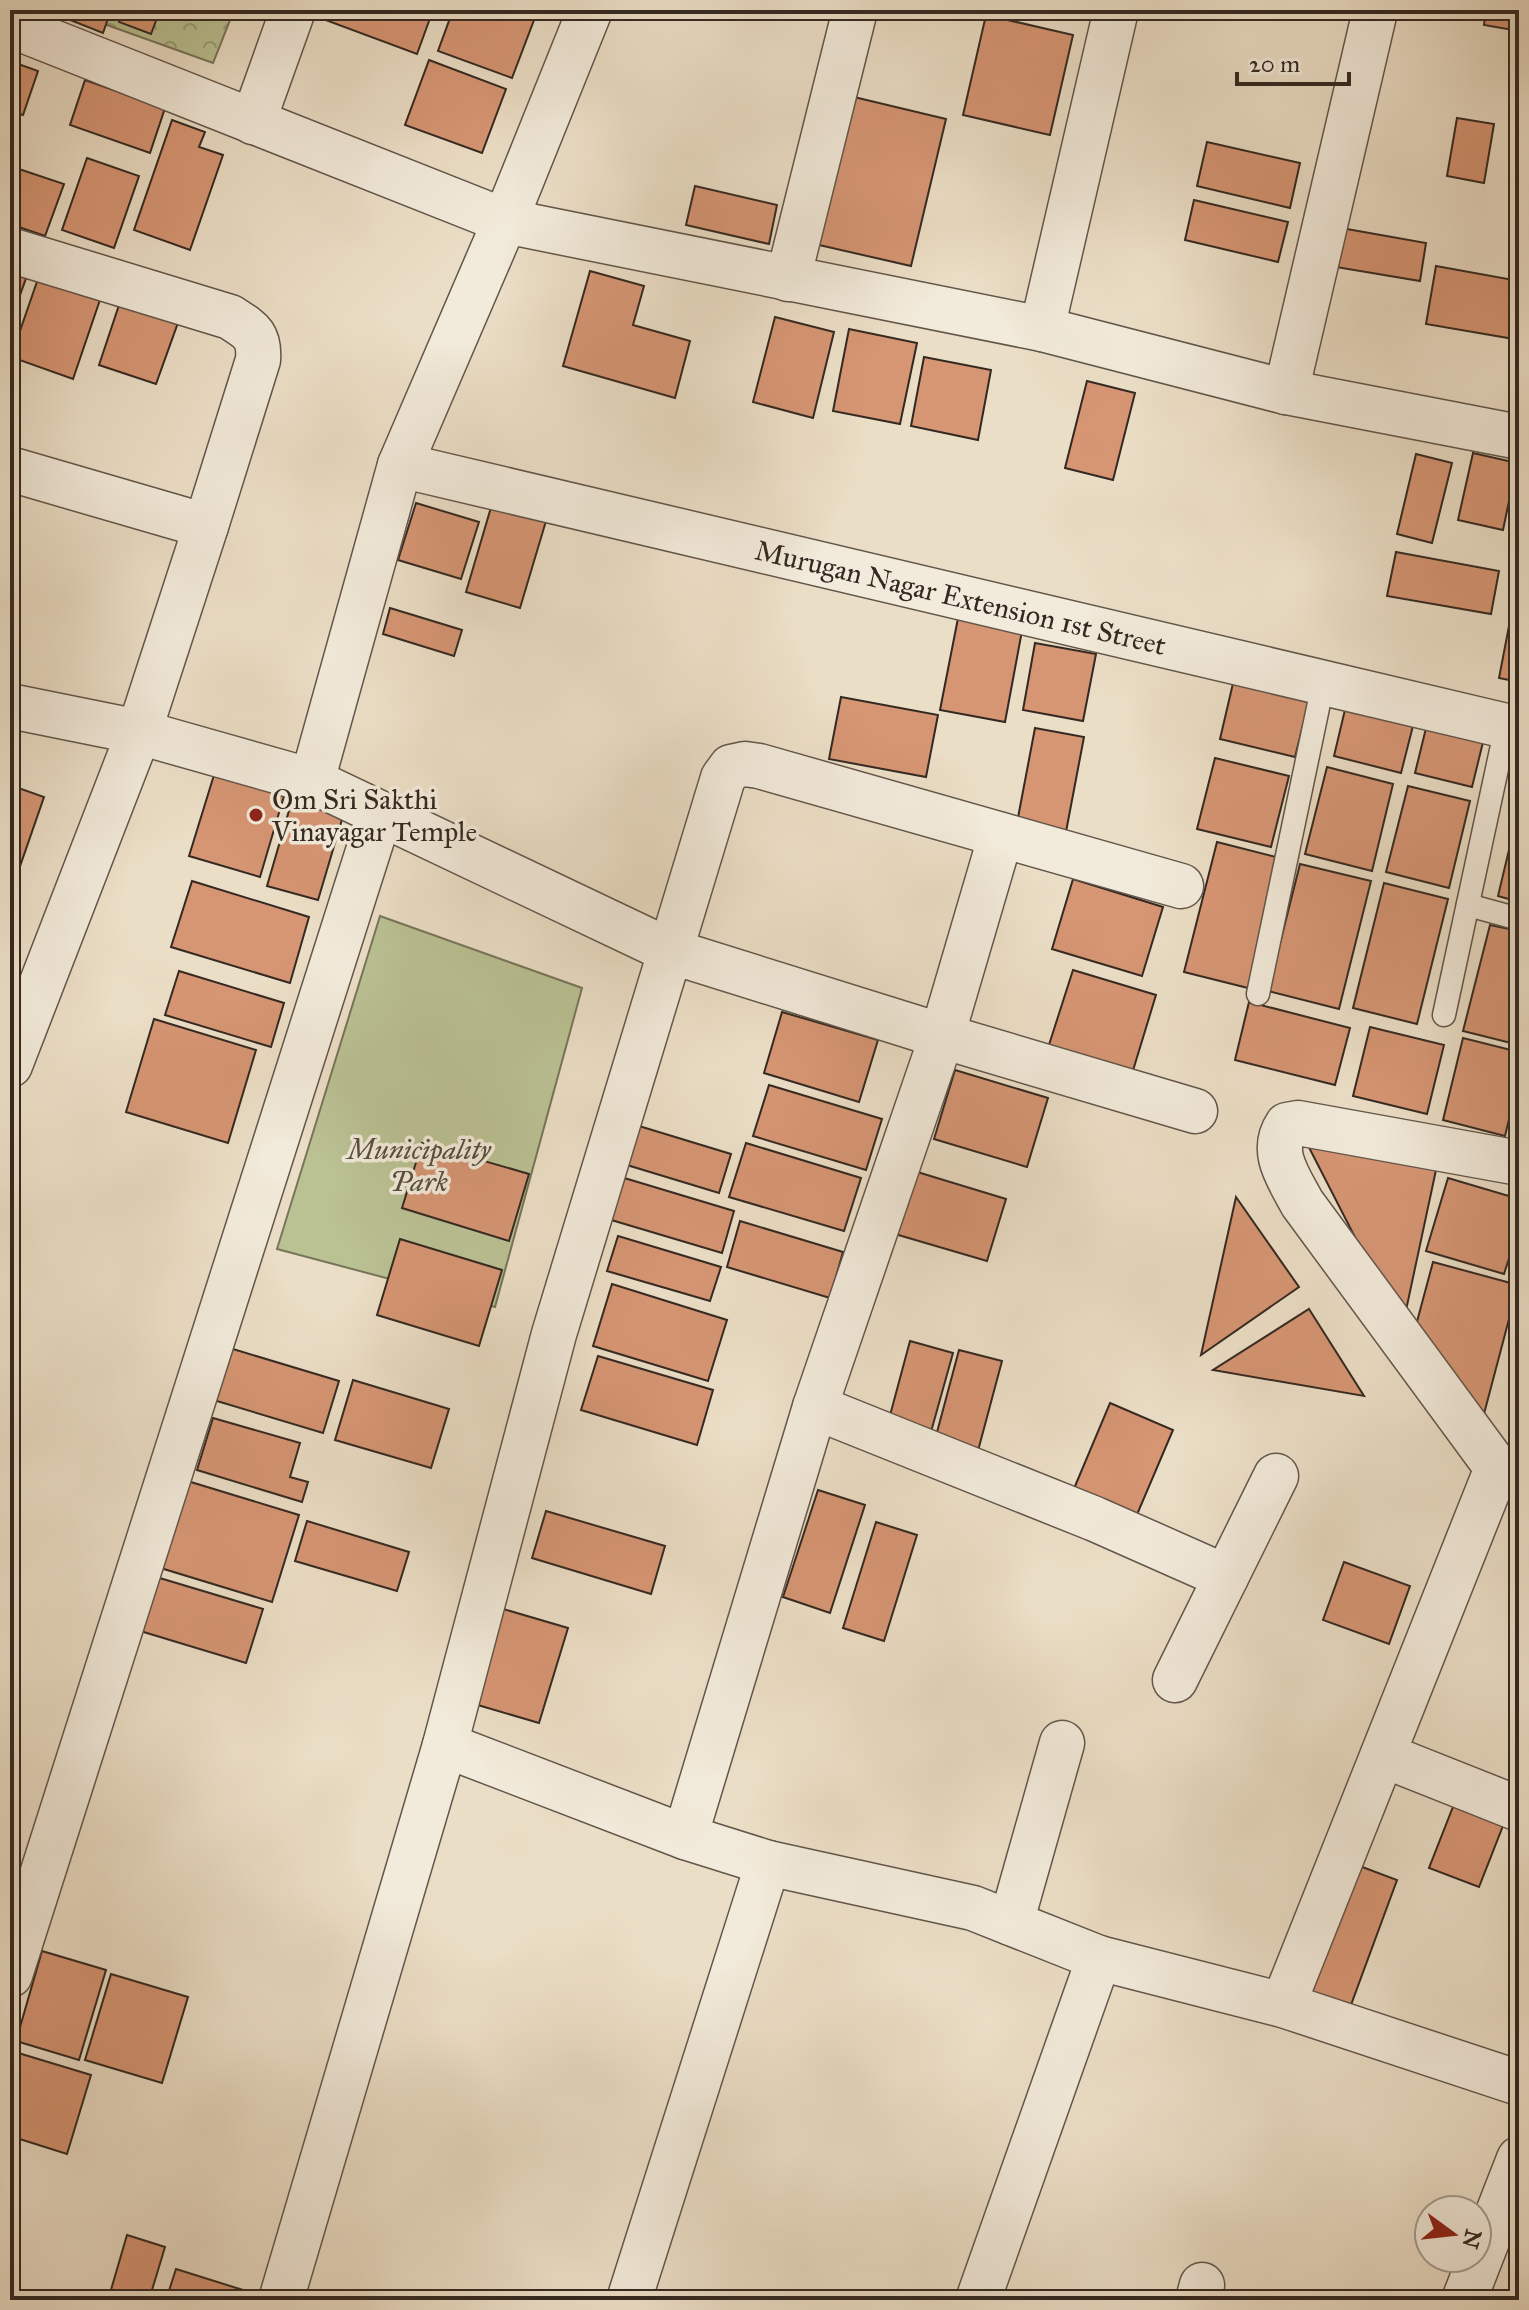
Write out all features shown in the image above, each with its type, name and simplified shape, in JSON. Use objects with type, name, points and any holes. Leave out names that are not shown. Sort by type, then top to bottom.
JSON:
[{"type":"street","points":[[253,122],[293,10]]},
{"type":"street","points":[[312,781],[400,465],[505,221],[590,10]]},
{"type":"street","points":[[788,279],[855,10]]},
{"type":"street","points":[[1042,329],[1116,10]]},
{"type":"street","points":[[1286,392],[1375,11]]},
{"type":"street","points":[[10,25],[505,221],[1042,329],[1286,392],[1519,437]]},
{"type":"street","points":[[10,250],[230,317],[249,329],[259,344],[258,360],[139,732],[10,1065]]},
{"type":"street","name":"Murugan Nagar Extension 1st Street","points":[[400,465],[1512,728]]},
{"type":"street","points":[[10,469],[206,526]]},
{"type":"street","points":[[10,706],[139,732],[312,781],[670,951],[1195,1111]]},
{"type":"street","points":[[281,2300],[445,1745],[554,1334],[718,789],[731,767],[745,764],[759,766],[1181,886]]},
{"type":"street","points":[[10,1975],[380,814]]},
{"type":"street","points":[[685,1837],[815,1407],[942,1036],[1001,835]]},
{"type":"street","points":[[1283,2005],[1383,1755],[1508,1469],[1302,1203],[1285,1172],[1279,1150],[1280,1136],[1287,1125],[1298,1123],[1519,1163]]},
{"type":"street","points":[[815,1407],[1095,1519],[1226,1577]]},
{"type":"street","points":[[1175,1680],[1276,1476]]},
{"type":"street","points":[[1011,1923],[1062,1743]]},
{"type":"street","points":[[445,1745],[685,1837],[768,1863],[973,1908],[1099,1958],[1283,2005],[1519,2083]]},
{"type":"street","points":[[1383,1755],[1519,1809]]},
{"type":"street","points":[[629,2300],[768,1863]]},
{"type":"street","points":[[978,2300],[1099,1958]]},
{"type":"street","points":[[1464,2300],[1519,2159]]},
{"type":"lane","points":[[1258,994],[1323,684]]},
{"type":"lane","points":[[1444,1015],[1512,728]]},
{"type":"lane","points":[[1468,905],[1519,919]]},
{"type":"green space","points":[[65,10],[234,10],[213,63]]},
{"type":"green space","name":"Municipality Park","points":[[380,916],[582,988],[495,1307],[277,1249]]},
{"type":"building","points":[[45,10],[111,10],[103,33]]},
{"type":"building","points":[[123,10],[160,10],[151,34],[119,22]]},
{"type":"building","points":[[314,10],[433,10],[417,54],[312,15]]},
{"type":"building","points":[[453,10],[506,10],[534,20],[512,78],[438,51]]},
{"type":"building","points":[[1486,10],[1519,10],[1519,31],[1484,25]]},
{"type":"building","points":[[986,15],[1073,35],[1050,135],[963,115]]},
{"type":"building","points":[[429,60],[506,89],[482,153],[405,125]]},
{"type":"building","points":[[10,61],[38,71],[23,115],[10,111]]},
{"type":"building","points":[[85,80],[165,108],[150,153],[70,125]]},
{"type":"building","points":[[854,97],[946,119],[911,266],[819,245]]},
{"type":"building","points":[[1457,118],[1494,124],[1484,183],[1447,176]]},
{"type":"building","points":[[172,120],[205,132],[199,147],[223,155],[190,250],[134,230]]},
{"type":"building","points":[[1207,142],[1300,163],[1290,208],[1197,186]]},
{"type":"building","points":[[87,158],[139,176],[114,248],[62,230]]},
{"type":"building","points":[[10,166],[64,184],[45,236],[10,224]]},
{"type":"building","points":[[695,186],[777,205],[769,244],[686,225]]},
{"type":"building","points":[[1194,200],[1288,222],[1278,262],[1185,240]]},
{"type":"building","points":[[1330,226],[1426,243],[1420,281],[1324,265]]},
{"type":"building","points":[[10,263],[29,270],[10,323]]},
{"type":"building","points":[[1436,266],[1519,281],[1514,339],[1426,324]]},
{"type":"building","points":[[590,271],[644,286],[633,325],[690,341],[675,398],[563,366]]},
{"type":"building","points":[[40,273],[102,294],[73,379],[11,357]]},
{"type":"building","points":[[122,296],[180,317],[156,384],[99,365]]},
{"type":"building","points":[[775,317],[834,332],[813,418],[753,402]]},
{"type":"building","points":[[849,329],[917,343],[900,424],[833,411]]},
{"type":"building","points":[[924,357],[991,370],[978,440],[911,426]]},
{"type":"building","points":[[1087,381],[1135,393],[1113,480],[1065,468]]},
{"type":"building","points":[[1473,453],[1517,463],[1503,530],[1458,520]]},
{"type":"building","points":[[1416,454],[1452,463],[1432,543],[1397,534]]},
{"type":"building","points":[[416,503],[479,522],[461,579],[398,560]]},
{"type":"building","points":[[492,504],[546,521],[520,608],[466,592]]},
{"type":"building","points":[[1396,552],[1499,571],[1491,614],[1387,596]]},
{"type":"building","points":[[1519,574],[1519,682],[1499,678]]},
{"type":"building","points":[[390,608],[462,630],[454,656],[383,634]]},
{"type":"building","points":[[960,608],[1024,620],[1005,722],[940,710]]},
{"type":"building","points":[[1035,643],[1096,654],[1083,721],[1023,710]]},
{"type":"building","points":[[1234,679],[1310,697],[1295,757],[1220,739]]},
{"type":"building","points":[[841,697],[938,715],[926,777],[829,759]]},
{"type":"building","points":[[1348,697],[1416,714],[1401,773],[1334,756]]},
{"type":"building","points":[[1428,720],[1485,734],[1472,787],[1415,773]]},
{"type":"building","points":[[1035,728],[1084,737],[1065,837],[1016,828]]},
{"type":"building","points":[[1215,758],[1289,776],[1271,847],[1197,829]]},
{"type":"building","points":[[1327,767],[1393,784],[1372,871],[1305,854]]},
{"type":"building","points":[[214,775],[284,796],[260,877],[189,856]]},
{"type":"building","points":[[10,785],[44,797],[18,872],[10,870]]},
{"type":"building","points":[[1408,786],[1470,801],[1449,888],[1386,872]]},
{"type":"building","points":[[295,790],[346,806],[318,900],[267,886]]},
{"type":"building","points":[[1519,812],[1519,902],[1498,896]]},
{"type":"building","points":[[1217,842],[1280,858],[1248,988],[1184,972]]},
{"type":"building","points":[[1300,864],[1371,881],[1339,1009],[1268,991]]},
{"type":"building","points":[[1073,879],[1163,907],[1142,976],[1052,949]]},
{"type":"building","points":[[192,881],[309,917],[290,983],[171,947]]},
{"type":"building","points":[[1384,883],[1448,899],[1417,1024],[1353,1008]]},
{"type":"building","points":[[1490,925],[1519,931],[1519,1045],[1463,1031]]},
{"type":"building","points":[[1073,970],[1156,995],[1131,1077],[1047,1051]]},
{"type":"building","points":[[179,971],[284,1003],[271,1047],[165,1015]]},
{"type":"building","points":[[1249,1002],[1350,1028],[1335,1085],[1235,1060]]},
{"type":"building","points":[[782,1012],[878,1040],[859,1102],[764,1073]]},
{"type":"building","points":[[154,1019],[256,1050],[228,1143],[126,1112]]},
{"type":"building","points":[[1370,1027],[1444,1045],[1427,1114],[1353,1096]]},
{"type":"building","points":[[1463,1038],[1519,1052],[1519,1078],[1505,1136],[1443,1120]]},
{"type":"building","points":[[955,1070],[1048,1098],[1027,1167],[934,1139]]},
{"type":"building","points":[[769,1085],[882,1119],[866,1170],[753,1136]]},
{"type":"building","points":[[639,1126],[731,1154],[719,1193],[627,1165]]},
{"type":"building","points":[[1298,1126],[1439,1156],[1402,1329]]},
{"type":"building","points":[[422,1143],[529,1174],[509,1241],[402,1208]]},
{"type":"building","points":[[746,1143],[861,1178],[844,1231],[729,1197]]},
{"type":"building","points":[[914,1171],[1006,1199],[987,1261],[895,1234]]},
{"type":"building","points":[[621,1177],[734,1211],[722,1253],[608,1219]]},
{"type":"building","points":[[1448,1178],[1519,1199],[1519,1227],[1504,1274],[1426,1251]]},
{"type":"building","points":[[1236,1197],[1299,1287],[1201,1355]]},
{"type":"building","points":[[740,1221],[843,1252],[830,1298],[727,1267]]},
{"type":"building","points":[[618,1236],[721,1267],[710,1301],[607,1271]]},
{"type":"building","points":[[400,1239],[502,1270],[479,1346],[377,1315]]},
{"type":"building","points":[[1433,1262],[1518,1285],[1480,1429],[1411,1344]]},
{"type":"building","points":[[612,1284],[727,1320],[708,1381],[593,1346]]},
{"type":"building","points":[[1309,1309],[1364,1396],[1213,1370]]},
{"type":"building","points":[[910,1341],[953,1353],[927,1446],[885,1434]]},
{"type":"building","points":[[223,1346],[339,1381],[323,1433],[207,1398]]},
{"type":"building","points":[[959,1350],[1002,1361],[975,1462],[932,1451]]},
{"type":"building","points":[[598,1356],[713,1390],[697,1445],[581,1410]]},
{"type":"building","points":[[353,1380],[449,1409],[431,1468],[335,1440]]},
{"type":"building","points":[[1110,1403],[1173,1430],[1133,1524],[1070,1498]]},
{"type":"building","points":[[213,1418],[300,1443],[290,1477],[308,1482],[302,1502],[197,1470]]},
{"type":"building","points":[[181,1479],[299,1515],[272,1602],[154,1566]]},
{"type":"building","points":[[818,1490],[865,1505],[830,1613],[783,1597]]},
{"type":"building","points":[[546,1511],[665,1546],[651,1594],[532,1558]]},
{"type":"building","points":[[307,1521],[409,1552],[397,1591],[295,1561]]},
{"type":"building","points":[[876,1522],[917,1535],[884,1641],[843,1628]]},
{"type":"building","points":[[1344,1562],[1410,1586],[1389,1644],[1323,1620]]},
{"type":"building","points":[[153,1576],[263,1609],[246,1663],[137,1630]]},
{"type":"building","points":[[500,1608],[568,1628],[539,1723],[471,1703]]},
{"type":"building","points":[[1458,1794],[1508,1813],[1479,1887],[1429,1868]]},
{"type":"building","points":[[1357,1865],[1397,1880],[1348,2013],[1307,1998]]},
{"type":"building","points":[[42,1951],[106,1970],[79,2060],[16,2041]]},
{"type":"building","points":[[111,1974],[188,1997],[162,2083],[85,2060]]},
{"type":"building","points":[[15,2052],[91,2075],[67,2154],[10,2136],[10,2068]]},
{"type":"building","points":[[127,2235],[165,2247],[149,2300],[108,2300]]},
{"type":"building","points":[[176,2269],[243,2290],[239,2300],[166,2300]]},
{"type":"place","name":"Om Sri Sakthi Vinayagar Temple","points":[[256,815]]}]
